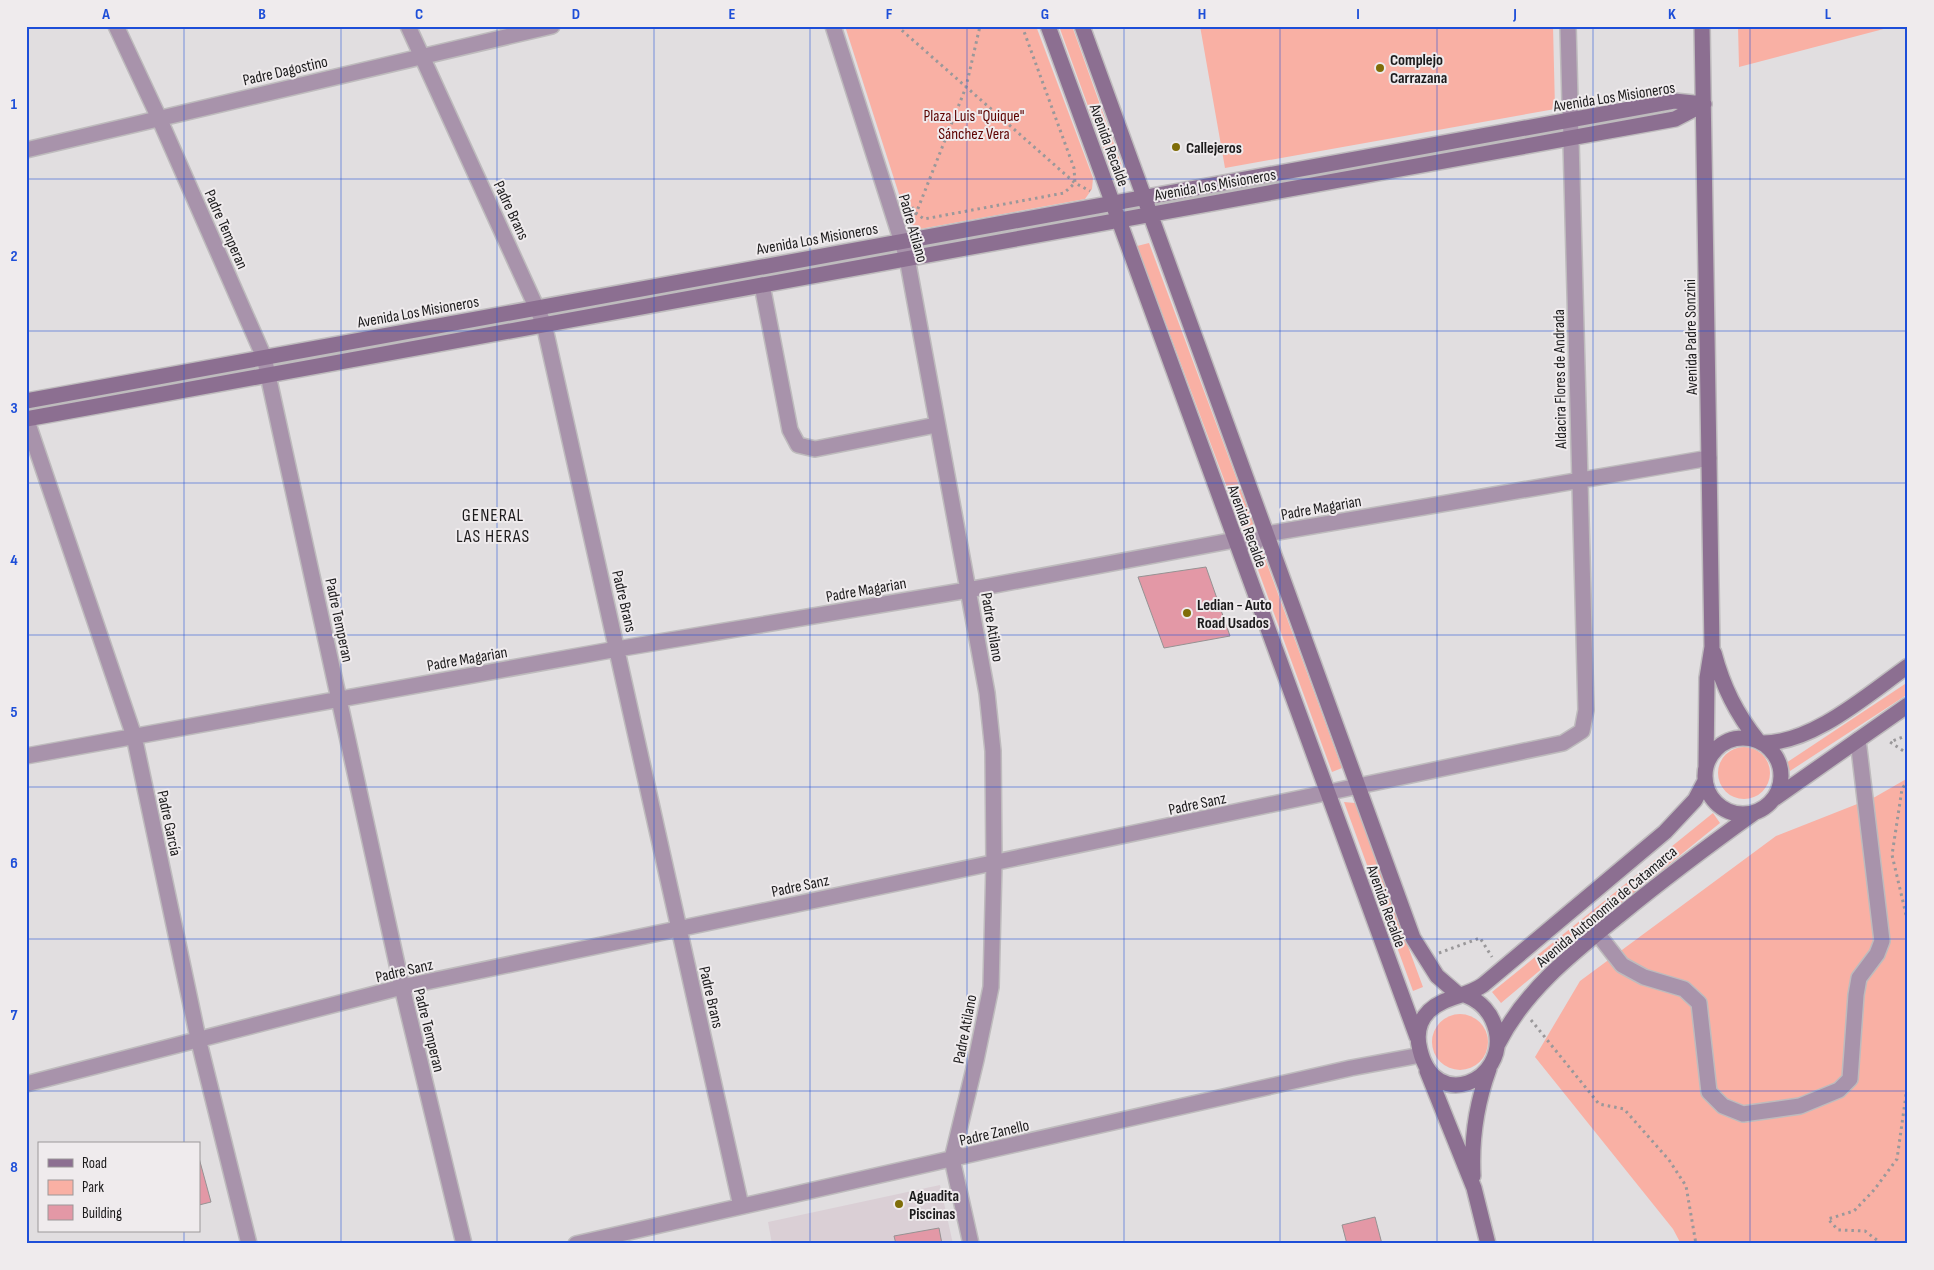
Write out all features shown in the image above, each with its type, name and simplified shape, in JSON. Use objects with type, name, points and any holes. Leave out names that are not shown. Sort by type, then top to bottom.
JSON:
[{"type":"main road","name":"Avenida Recalde","points":[[1048,26],[1416,1037]]},
{"type":"main road","name":"Avenida Recalde","points":[[1082,26],[1414,938],[1436,976],[1462,995]]},
{"type":"main road","name":"Avenida Padre Sonzini","points":[[1702,26],[1712,647],[1707,678],[1705,775]]},
{"type":"main road","name":"Avenida Los Misioneros","points":[[26,401],[901,240],[1674,101],[1704,104]]},
{"type":"main road","name":"Avenida Los Misioneros","points":[[26,419],[1675,119],[1704,104]]},
{"type":"main road","name":"Avenida Padre Sonzini","points":[[1712,647],[1727,694],[1740,718],[1760,742]]},
{"type":"main road","points":[[1908,666],[1806,735],[1781,742],[1760,742],[1739,738],[1727,741],[1717,747],[1710,757],[1705,775],[1709,794],[1717,804],[1728,812],[1754,813],[1908,705]]},
{"type":"main road","points":[[1760,742],[1772,750],[1778,761],[1781,773],[1780,786],[1775,798]]},
{"type":"main road","name":"Avenida Autonomía de Catamarca","points":[[1462,995],[1483,985],[1665,832],[1695,800],[1705,775]]},
{"type":"main road","name":"Avenida Autonomía de Catamarca","points":[[1498,1044],[1506,1028],[1522,1006],[1558,967],[1695,854],[1754,813]]},
{"type":"main road","points":[[1474,1188],[1471,1146],[1475,1117],[1498,1044],[1496,1030],[1490,1015],[1482,1004],[1462,995],[1437,1005],[1428,1013],[1416,1037],[1427,1071],[1474,1188],[1488,1244]]},
{"type":"main road","points":[[1427,1071],[1438,1080],[1455,1085],[1478,1078],[1489,1069]]},
{"type":"street","name":"Padre Temperan","points":[[116,26],[159,118],[264,357],[402,988],[464,1244]]},
{"type":"street","name":"Padre Brans","points":[[408,26],[544,324],[741,1206]]},
{"type":"street","name":"Padre Dagostino","points":[[26,150],[552,26]]},
{"type":"street","name":"Padre Atilano","points":[[833,26],[907,258],[936,425],[987,693],[993,751],[994,863],[990,987],[976,1060],[952,1159],[971,1244]]},
{"type":"street","name":"Aldacira Flores de Andrada","points":[[1568,26],[1586,710],[1582,731]]},
{"type":"street","points":[[762,284],[790,430],[798,445],[815,448],[936,425]]},
{"type":"street","name":"Padre García","points":[[26,419],[134,736],[198,1038],[249,1244]]},
{"type":"street","name":"Padre Magarian","points":[[26,756],[617,649],[968,590],[1235,540],[1253,544],[1267,534],[1709,458]]},
{"type":"street","name":"Padre Sanz","points":[[26,1084],[198,1038],[402,988],[678,928],[1328,794],[1563,743],[1582,731]]},
{"type":"street","points":[[1597,933],[1622,965],[1644,977],[1684,989],[1699,1003],[1710,1092],[1723,1106],[1742,1114],[1800,1106],[1839,1090],[1850,1079],[1859,978],[1877,954],[1882,942],[1858,740]]},
{"type":"street","name":"Padre Zanello","points":[[576,1244],[1421,1054]]},
{"type":"path","points":[[897,26],[1075,183],[1112,202]]},
{"type":"path","points":[[901,240],[917,214],[966,87],[980,26]]},
{"type":"path","points":[[1022,26],[1074,168],[1075,183]]},
{"type":"path","points":[[906,195],[909,205],[924,219],[1064,192],[1075,183]]},
{"type":"path","points":[[1908,735],[1890,742],[1908,754]]},
{"type":"path","points":[[1908,780],[1902,789],[1892,855],[1908,923]]},
{"type":"path","points":[[1424,958],[1480,938],[1500,971]]},
{"type":"path","points":[[1522,1006],[1532,1022],[1599,1104],[1624,1108],[1669,1160],[1686,1186],[1696,1244]]},
{"type":"path","points":[[1882,1244],[1865,1231],[1838,1230],[1828,1219],[1854,1211],[1874,1190],[1897,1159],[1908,1081]]},
{"type":"shaded area","name":"Aguadita Piscinas","points":[[940,1185],[953,1244],[772,1244],[768,1222]]},
{"type":"green space","name":"Plaza Luis \"Quique\" Sánchez Vera","points":[[845,26],[1036,26],[1093,178],[1092,189],[1085,199],[920,229],[910,224]]},
{"type":"green space","points":[[1059,26],[1072,26],[1125,175],[1114,178]]},
{"type":"green space","name":"Complejo Carrazana","points":[[1200,26],[1553,26],[1555,109],[1225,168]]},
{"type":"green space","points":[[1738,26],[1895,26],[1739,67]]},
{"type":"green space","points":[[1149,243],[1256,531],[1254,535],[1249,537],[1244,533],[1137,246]]},
{"type":"green space","points":[[1263,553],[1342,768],[1332,772],[1253,556]]},
{"type":"green space","points":[[1908,682],[1908,694],[1790,771],[1786,763]]},
{"type":"green space","points":[[1744,747],[1758,751],[1766,759],[1770,773],[1766,787],[1758,795],[1744,799],[1730,795],[1722,787],[1718,773],[1722,759],[1730,751]]},
{"type":"green space","points":[[1908,778],[1908,1244],[1681,1244],[1673,1229],[1535,1057],[1580,981],[1776,836],[1875,797]]},
{"type":"green space","points":[[1344,802],[1355,803],[1423,987],[1413,991]]},
{"type":"green space","points":[[1713,813],[1720,823],[1501,1003],[1492,992]]},
{"type":"green space","points":[[1460,1014],[1471,1016],[1480,1022],[1486,1031],[1488,1042],[1486,1053],[1480,1062],[1471,1068],[1460,1070],[1449,1068],[1440,1062],[1434,1053],[1432,1042],[1434,1031],[1440,1022],[1449,1016]]},
{"type":"building","name":"Ledian - Auto Road Usados","points":[[1206,567],[1230,636],[1164,648],[1138,577]]},
{"type":"building","points":[[200,1162],[211,1202],[200,1205]]},
{"type":"building","points":[[1375,1217],[1382,1244],[1347,1244],[1342,1225]]},
{"type":"building","points":[[939,1228],[942,1244],[896,1244],[894,1236]]},
{"type":"place","name":"Complejo Carrazana","points":[[1380,68]]},
{"type":"place","name":"Callejeros","points":[[1176,147]]},
{"type":"place","name":"Ledian - Auto Road Usados","points":[[1187,613]]},
{"type":"place","name":"Aguadita Piscinas","points":[[899,1204]]},
{"type":"district","name":"GENERAL LAS HERAS","points":[[493,525]]}]
